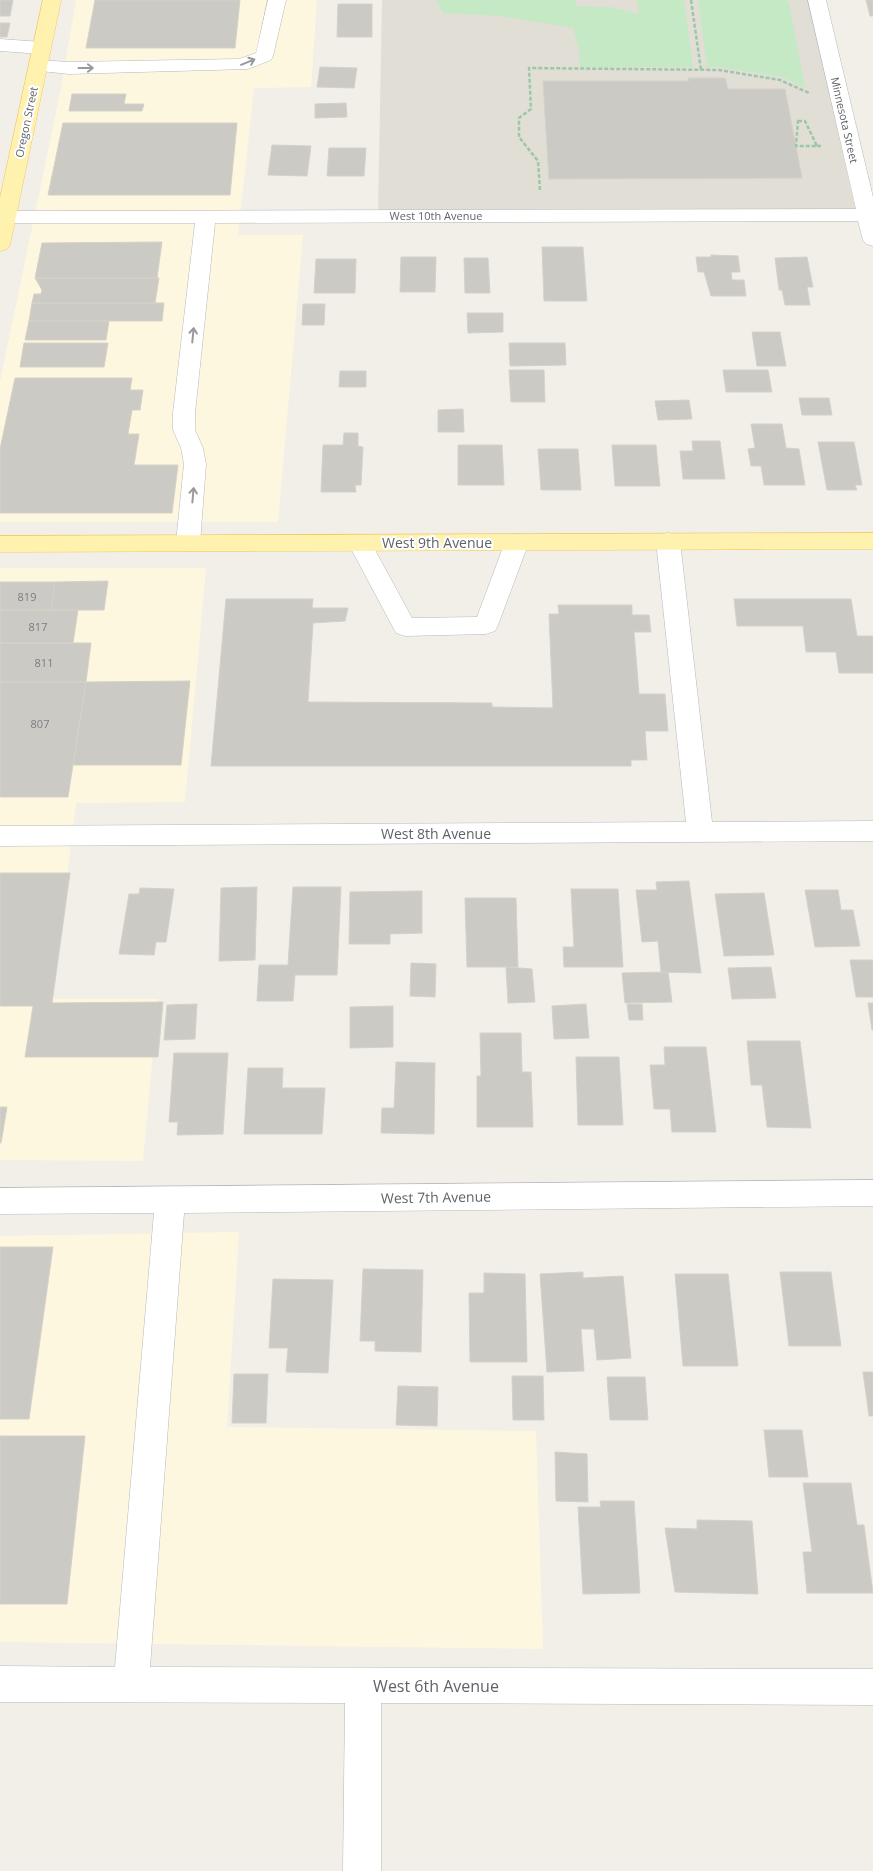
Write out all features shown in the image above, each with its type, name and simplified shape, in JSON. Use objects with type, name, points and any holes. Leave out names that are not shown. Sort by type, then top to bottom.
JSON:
[{"type":"main road","name":"Oregon Street","points":[[0,244],[3,217],[52,0]]},
{"type":"main road","name":"West 9th Avenue","points":[[0,544],[873,541]]},
{"type":"street","points":[[38,66],[69,68],[241,65],[264,56],[277,0]]},
{"type":"street","name":"Minnesota Street","points":[[817,0],[870,214],[873,240]]},
{"type":"street","points":[[0,45],[42,48]]},
{"type":"street","name":"West 10th Avenue","points":[[3,217],[870,214]]},
{"type":"street","points":[[188,543],[196,464],[192,448],[184,430],[184,414],[206,216]]},
{"type":"street","points":[[360,543],[405,627],[486,625],[517,542]]},
{"type":"street","points":[[668,542],[700,832]]},
{"type":"street","name":"West 8th Avenue","points":[[0,836],[873,831]]},
{"type":"street","name":"West 7th Avenue","points":[[0,1201],[873,1193]]},
{"type":"street","points":[[131,1685],[170,1199]]},
{"type":"street","name":"West 6th Avenue","points":[[0,1684],[873,1687]]},
{"type":"street","points":[[362,1871],[363,1686]]},
{"type":"path","points":[[691,0],[701,70]]},
{"type":"path","points":[[540,198],[538,161],[519,137],[519,118],[531,109],[529,68],[720,70],[780,80],[812,95]]},
{"type":"path","points":[[798,121],[805,121],[818,146],[796,146],[798,121]]},
{"type":"shaded area","points":[[76,0],[317,0],[311,87],[254,88],[238,235],[303,235],[278,522],[0,522],[0,382],[61,88]]},
{"type":"shaded area","points":[[382,0],[818,0],[867,215],[378,215]]},
{"type":"shaded area","points":[[0,568],[206,568],[185,802],[76,803],[52,999],[158,999],[143,1161],[0,1160]]},
{"type":"shaded area","points":[[239,1232],[227,1427],[536,1431],[543,1649],[0,1642],[0,1236]]},
{"type":"green space","points":[[438,0],[575,0],[576,6],[610,7],[639,14],[637,0],[684,0],[693,67],[580,67],[579,50],[573,28],[501,16],[444,13],[437,3]]},
{"type":"green space","points":[[698,0],[785,0],[789,2],[805,88],[783,77],[719,67],[707,67]]},
{"type":"building","points":[[0,0],[13,0],[10,16],[0,16]]},
{"type":"building","points":[[95,0],[240,0],[235,48],[86,48]]},
{"type":"building","points":[[866,0],[873,0],[873,16],[870,16]]},
{"type":"building","points":[[338,4],[372,4],[372,37],[337,37]]},
{"type":"building","points":[[0,23],[10,23],[7,37],[0,37]]},
{"type":"building","points":[[320,67],[357,68],[354,88],[317,87]]},
{"type":"building","points":[[688,78],[725,78],[728,89],[785,89],[802,178],[549,179],[543,81],[689,81]]},
{"type":"building","points":[[72,94],[126,94],[124,104],[144,104],[142,111],[69,111]]},
{"type":"building","points":[[346,103],[347,117],[315,118],[315,104]]},
{"type":"building","points":[[63,123],[237,123],[230,195],[48,195]]},
{"type":"building","points":[[272,145],[311,146],[307,176],[268,175]]},
{"type":"building","points":[[329,148],[366,148],[364,176],[327,176]]},
{"type":"building","points":[[162,242],[157,278],[35,278],[42,243]]},
{"type":"building","points":[[542,247],[583,247],[587,301],[544,301]]},
{"type":"building","points":[[711,255],[738,256],[740,272],[731,272],[732,280],[744,280],[746,296],[711,296],[704,272],[698,272],[696,257],[711,257]]},
{"type":"building","points":[[401,257],[436,257],[435,292],[400,292]]},
{"type":"building","points":[[807,257],[813,287],[807,287],[810,305],[785,305],[782,290],[779,290],[775,258]]},
{"type":"building","points":[[464,258],[488,258],[490,293],[465,293]]},
{"type":"building","points":[[316,259],[356,259],[355,293],[314,293]]},
{"type":"building","points":[[35,278],[159,278],[155,303],[32,303],[34,294],[41,294],[42,290]]},
{"type":"building","points":[[32,303],[164,303],[162,321],[29,321]]},
{"type":"building","points":[[303,304],[325,304],[324,325],[302,325]]},
{"type":"building","points":[[467,313],[503,313],[503,332],[468,333]]},
{"type":"building","points":[[29,321],[109,321],[106,340],[25,340]]},
{"type":"building","points":[[752,332],[780,332],[786,366],[757,366]]},
{"type":"building","points":[[24,343],[108,343],[104,367],[20,367]]},
{"type":"building","points":[[509,343],[565,343],[566,365],[510,366]]},
{"type":"building","points":[[509,370],[544,370],[545,402],[511,402]]},
{"type":"building","points":[[723,370],[768,370],[772,392],[726,392]]},
{"type":"building","points":[[340,371],[366,371],[366,387],[339,387]]},
{"type":"building","points":[[15,378],[132,378],[130,390],[143,390],[140,410],[132,410],[128,434],[139,434],[134,465],[178,465],[172,513],[0,513],[0,449]]},
{"type":"building","points":[[799,398],[829,398],[832,415],[802,415]]},
{"type":"building","points":[[689,400],[692,419],[658,420],[655,401]]},
{"type":"building","points":[[463,409],[464,432],[438,432],[438,410]]},
{"type":"building","points":[[751,424],[782,424],[786,448],[799,449],[805,485],[764,485],[761,466],[751,466],[748,449],[755,448]]},
{"type":"building","points":[[344,433],[358,433],[358,446],[363,447],[361,485],[355,485],[356,492],[321,492],[323,445],[343,445]]},
{"type":"building","points":[[692,441],[720,441],[725,479],[683,479],[680,451],[693,451]]},
{"type":"building","points":[[818,442],[854,442],[862,485],[855,485],[857,490],[827,490]]},
{"type":"building","points":[[458,445],[502,445],[504,485],[458,485]]},
{"type":"building","points":[[612,445],[656,445],[660,486],[615,486]]},
{"type":"building","points":[[538,449],[578,449],[581,490],[541,490]]},
{"type":"building","points":[[108,581],[104,610],[51,610],[55,582]]},
{"type":"building","points":[[0,582],[55,582],[51,610],[0,610]]},
{"type":"building","points":[[226,599],[313,599],[312,608],[348,608],[345,621],[313,623],[308,702],[492,703],[492,707],[553,708],[549,614],[559,614],[558,605],[632,605],[632,615],[649,615],[651,632],[634,632],[639,694],[665,694],[668,731],[645,731],[647,760],[631,760],[631,766],[211,766]]},
{"type":"building","points":[[734,599],[851,599],[857,636],[873,636],[873,673],[839,673],[836,652],[806,652],[803,626],[737,626]]},
{"type":"building","points":[[0,610],[78,610],[73,643],[0,643]]},
{"type":"building","points":[[0,643],[91,643],[86,682],[0,682]]},
{"type":"building","points":[[190,681],[181,765],[73,765],[86,682]]},
{"type":"building","points":[[0,682],[86,682],[68,797],[0,797]]},
{"type":"building","points":[[0,873],[70,873],[52,1003],[163,1002],[158,1057],[25,1057],[33,1006],[0,1006]]},
{"type":"building","points":[[689,881],[701,973],[661,972],[658,941],[642,942],[636,890],[657,890],[656,882]]},
{"type":"building","points":[[257,887],[255,960],[219,961],[221,888]]},
{"type":"building","points":[[293,887],[341,887],[337,975],[295,975],[293,1001],[257,1001],[259,965],[288,965]]},
{"type":"building","points":[[140,888],[174,889],[166,942],[156,942],[154,955],[119,954],[129,894],[139,894]]},
{"type":"building","points":[[571,889],[618,889],[623,967],[564,967],[563,947],[574,947]]},
{"type":"building","points":[[805,890],[838,890],[841,910],[853,910],[860,946],[815,947]]},
{"type":"building","points":[[422,891],[422,933],[390,934],[390,944],[349,944],[350,892]]},
{"type":"building","points":[[764,893],[774,955],[724,956],[715,894]]},
{"type":"building","points":[[465,898],[516,898],[518,967],[467,967]]},
{"type":"building","points":[[850,960],[873,960],[873,997],[856,997]]},
{"type":"building","points":[[411,963],[436,964],[435,997],[410,996]]},
{"type":"building","points":[[506,967],[532,969],[535,1002],[508,1003]]},
{"type":"building","points":[[771,967],[776,998],[732,999],[728,968]]},
{"type":"building","points":[[668,972],[672,1002],[625,1003],[622,973]]},
{"type":"building","points":[[868,1003],[873,1003],[873,1030],[872,1030]]},
{"type":"building","points":[[197,1004],[195,1039],[164,1040],[167,1005]]},
{"type":"building","points":[[586,1004],[589,1038],[554,1039],[552,1006]]},
{"type":"building","points":[[627,1004],[642,1004],[643,1020],[629,1020]]},
{"type":"building","points":[[393,1006],[393,1047],[350,1048],[350,1007]]},
{"type":"building","points":[[480,1033],[521,1033],[522,1072],[531,1072],[533,1127],[477,1127],[477,1076],[481,1076]]},
{"type":"building","points":[[747,1041],[800,1041],[811,1128],[767,1127],[762,1085],[751,1085]]},
{"type":"building","points":[[664,1047],[706,1047],[716,1132],[672,1132],[670,1109],[654,1109],[650,1065],[665,1065]]},
{"type":"building","points":[[174,1053],[228,1053],[223,1134],[177,1135],[178,1122],[169,1122]]},
{"type":"building","points":[[576,1057],[619,1057],[623,1125],[578,1125]]},
{"type":"building","points":[[396,1062],[435,1063],[434,1134],[381,1133],[382,1108],[394,1108]]},
{"type":"building","points":[[248,1068],[283,1068],[282,1088],[325,1088],[322,1134],[244,1134]]},
{"type":"building","points":[[0,1107],[7,1107],[1,1143],[0,1143]]},
{"type":"building","points":[[0,1247],[53,1247],[29,1419],[0,1419]]},
{"type":"building","points":[[363,1269],[423,1270],[421,1352],[375,1351],[375,1341],[360,1341]]},
{"type":"building","points":[[583,1272],[583,1278],[623,1276],[631,1358],[597,1360],[594,1329],[581,1329],[584,1371],[547,1372],[540,1274]]},
{"type":"building","points":[[780,1272],[831,1272],[841,1346],[789,1346]]},
{"type":"building","points":[[484,1273],[525,1274],[527,1362],[470,1362],[469,1293],[484,1293]]},
{"type":"building","points":[[675,1274],[728,1274],[738,1366],[683,1366]]},
{"type":"building","points":[[273,1279],[333,1280],[328,1373],[286,1372],[288,1348],[269,1348]]},
{"type":"building","points":[[863,1372],[873,1372],[873,1416],[869,1416]]},
{"type":"building","points":[[234,1374],[268,1374],[266,1423],[232,1423]]},
{"type":"building","points":[[512,1376],[543,1376],[544,1420],[513,1420]]},
{"type":"building","points":[[607,1377],[645,1377],[648,1420],[610,1420]]},
{"type":"building","points":[[398,1386],[438,1387],[437,1426],[396,1425]]},
{"type":"building","points":[[764,1430],[802,1430],[808,1477],[769,1477]]},
{"type":"building","points":[[0,1436],[85,1436],[67,1604],[0,1604]]},
{"type":"building","points":[[555,1452],[587,1454],[588,1502],[556,1501]]},
{"type":"building","points":[[803,1483],[851,1483],[857,1525],[864,1525],[873,1593],[807,1593],[803,1552],[812,1552]]},
{"type":"building","points":[[600,1501],[634,1501],[640,1593],[583,1594],[578,1507],[601,1507]]},
{"type":"building","points":[[697,1520],[752,1521],[758,1594],[675,1592],[665,1528],[697,1529]]}]
